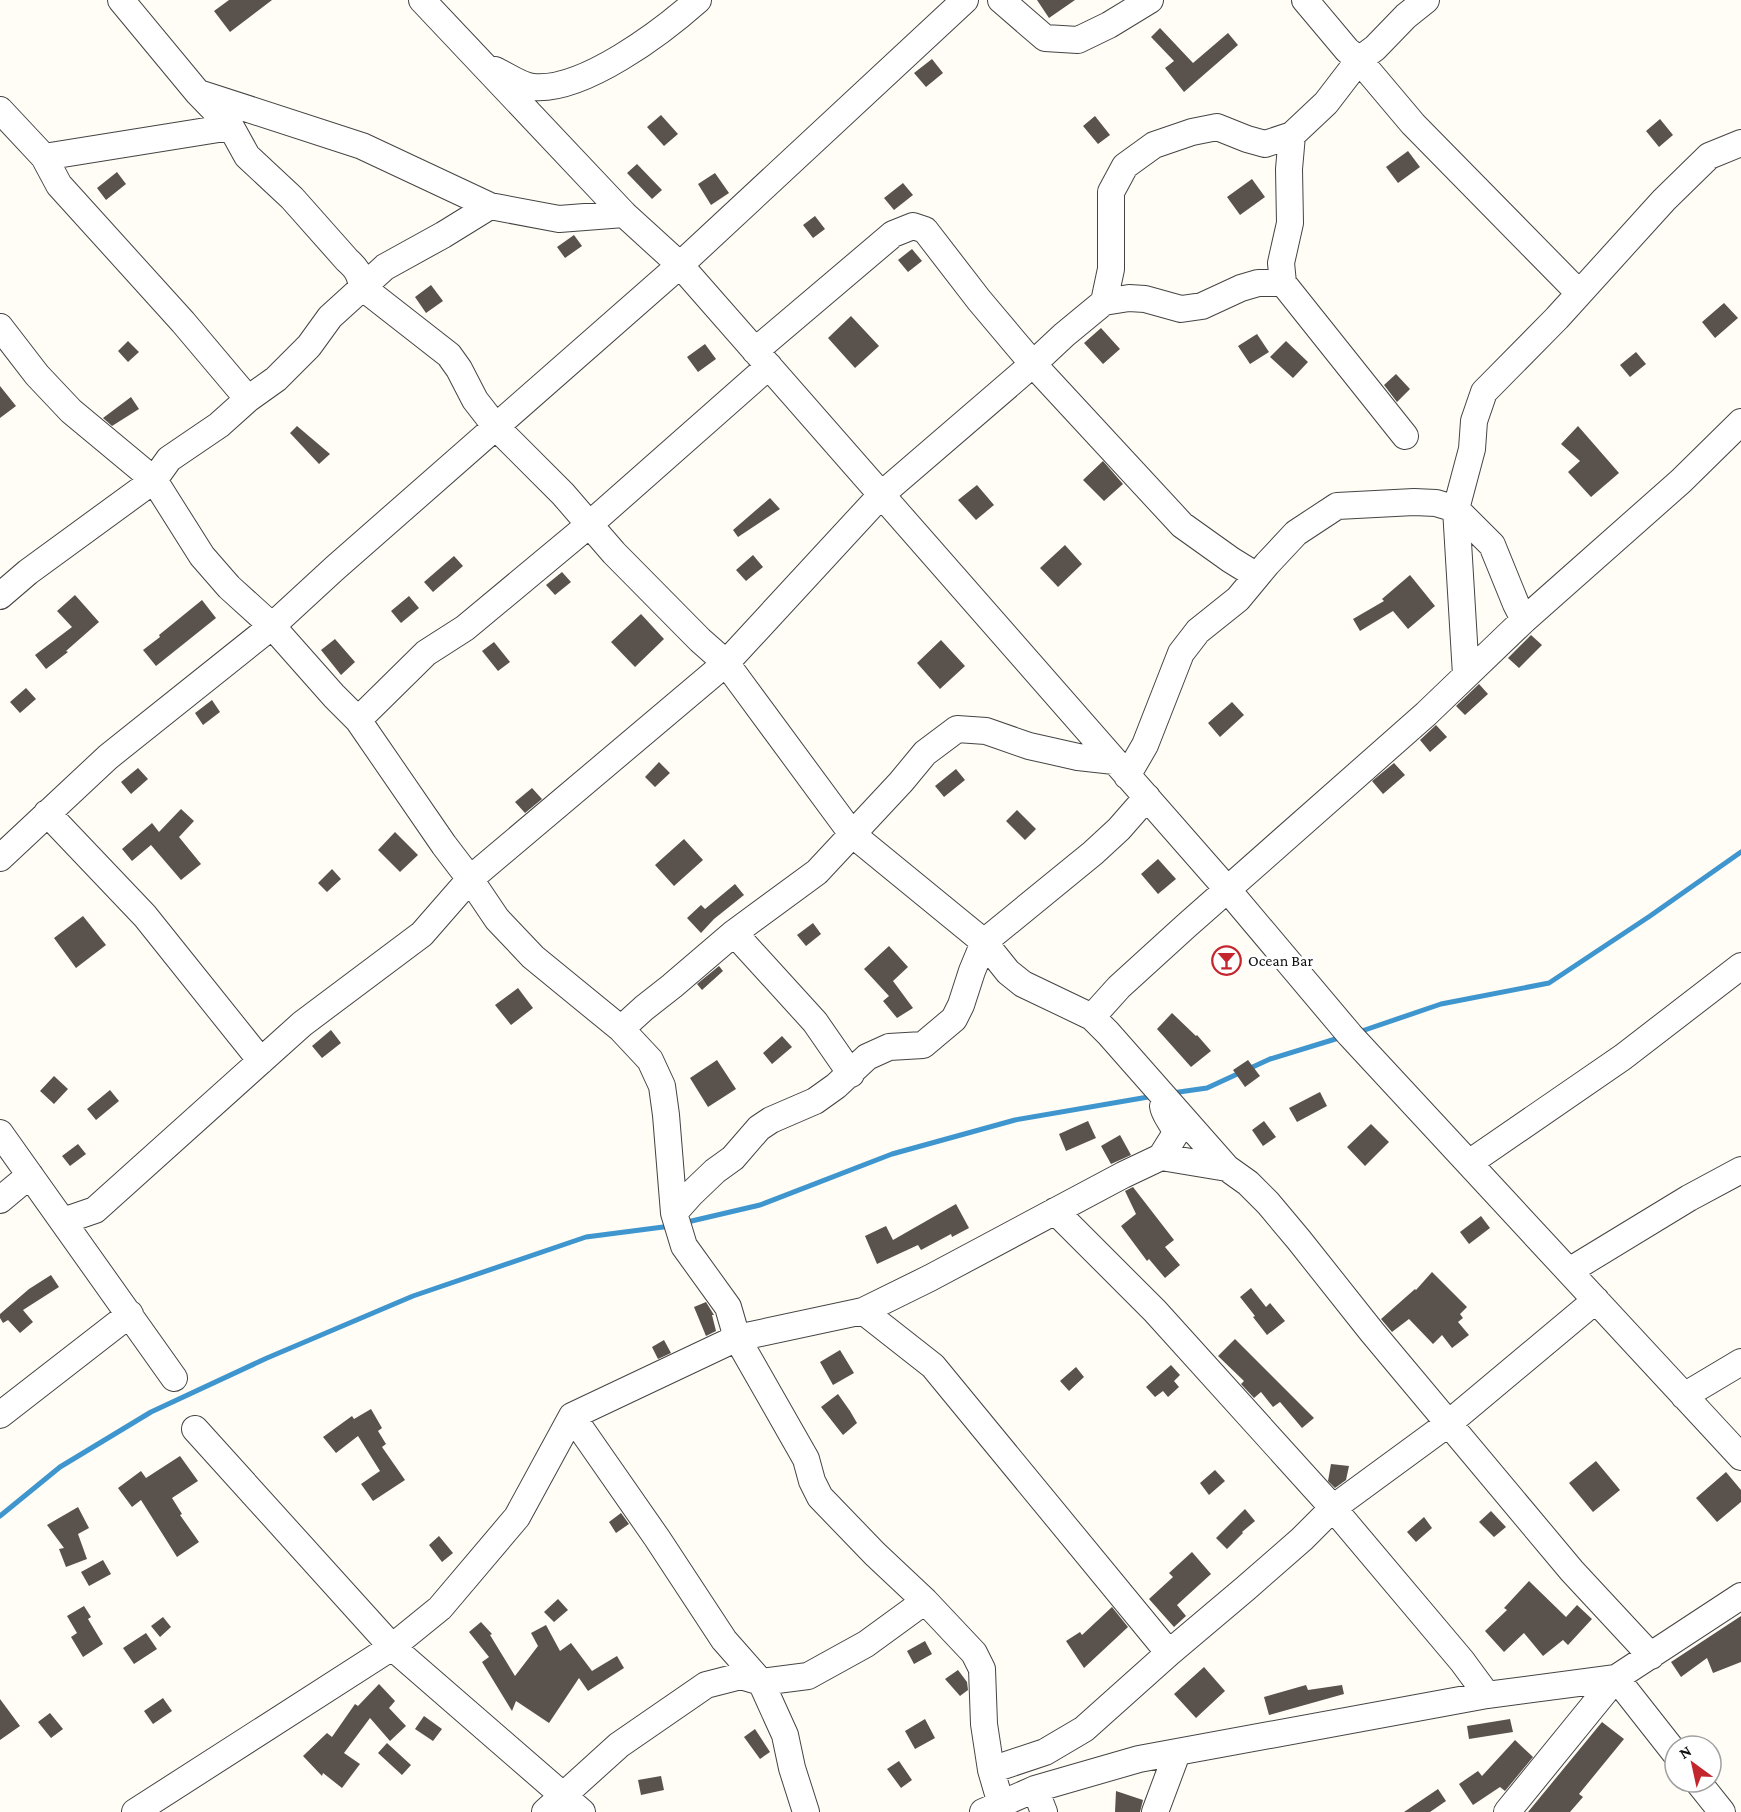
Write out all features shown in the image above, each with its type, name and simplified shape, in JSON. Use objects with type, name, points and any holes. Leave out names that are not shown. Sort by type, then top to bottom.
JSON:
[{"type":"street","points":[[121,0],[198,93],[231,127],[248,156],[292,198],[356,268],[360,274],[362,287],[449,355],[475,400],[496,427],[563,494],[614,553],[700,640],[726,663],[852,834],[984,942],[1008,972],[1023,984],[1092,1017],[1227,1168],[1248,1183],[1268,1203],[1372,1332],[1572,1571],[1651,1656]]},
{"type":"street","points":[[422,0],[624,214],[680,265],[1147,797],[1350,1035],[1741,1457]]},
{"type":"street","points":[[481,63],[531,87],[556,86],[597,72],[672,23],[698,0]]},
{"type":"street","points":[[0,858],[108,757],[272,626],[680,265],[965,0]]},
{"type":"street","points":[[1001,0],[1045,38],[1077,40],[1109,25],[1150,0]]},
{"type":"street","points":[[1305,0],[1413,124],[1580,293]]},
{"type":"street","points":[[1104,302],[1111,269],[1111,192],[1125,166],[1154,145],[1192,132],[1217,127],[1265,144],[1292,135],[1326,103],[1359,60],[1426,0]]},
{"type":"street","points":[[198,93],[362,146],[490,206],[559,219],[624,214]]},
{"type":"street","points":[[0,110],[44,157],[59,185],[183,322],[248,399]]},
{"type":"street","points":[[44,157],[231,127]]},
{"type":"street","points":[[1292,135],[1289,169],[1290,223],[1281,263],[1283,283],[1405,436]]},
{"type":"street","points":[[1466,675],[1456,509],[1472,449],[1474,421],[1484,392],[1709,156],[1741,143]]},
{"type":"street","points":[[0,596],[28,572],[154,480],[169,459],[219,425],[248,399],[276,379],[309,346],[330,317],[385,267],[490,206]]},
{"type":"street","points":[[358,720],[426,653],[465,628],[590,524],[892,234],[913,226],[925,230],[979,300],[1033,364],[1182,525],[1230,560],[1257,576]]},
{"type":"street","points":[[63,1221],[95,1210],[302,1024],[422,934],[470,879],[726,663],[882,494],[1104,302],[1144,298],[1180,309],[1202,306],[1241,288],[1258,283],[1283,283]]},
{"type":"street","points":[[0,327],[37,375],[71,411],[154,480],[202,556],[229,587],[272,626],[358,720],[497,919],[533,957],[621,1029],[650,1060],[662,1086],[674,1214],[684,1246],[728,1308],[737,1338],[806,1459],[820,1497],[974,1653],[982,1669],[984,1724],[991,1770],[992,1808],[1039,1801],[1139,1760],[1487,1695],[1616,1678]]},
{"type":"street","points":[[1092,1017],[1119,987],[1418,721],[1524,620],[1681,481],[1741,422]]},
{"type":"street","points":[[1121,768],[1145,744],[1181,653],[1198,631],[1238,599],[1296,533],[1337,506],[1414,502],[1436,503],[1456,509],[1492,545],[1524,620]]},
{"type":"street","points":[[621,1029],[734,933],[817,872],[925,753],[957,729],[986,730],[1029,746],[1121,768]]},
{"type":"street","points":[[674,1214],[715,1171],[733,1158],[759,1128],[771,1120],[815,1101],[836,1086],[861,1062],[883,1049],[923,1045],[954,1019],[984,942],[1093,853],[1119,829],[1147,797]]},
{"type":"street","points":[[47,813],[145,916],[261,1061]]},
{"type":"street","points":[[734,933],[815,1022],[850,1074]]},
{"type":"street","points":[[1469,1163],[1623,1057],[1741,966]]},
{"type":"street","points":[[135,1812],[392,1647],[440,1608],[517,1517],[572,1416],[737,1338],[863,1311],[1161,1157],[1176,1133],[1173,1123],[1163,1110],[1162,1104],[1167,1100]]},
{"type":"street","points":[[0,1133],[174,1378]]},
{"type":"street","points":[[1161,1157],[1227,1168]]},
{"type":"street","points":[[1569,1271],[1689,1198],[1741,1170]]},
{"type":"street","points":[[0,1200],[30,1175]]},
{"type":"street","points":[[1055,1211],[1155,1311],[1333,1508],[1462,1661],[1487,1695]]},
{"type":"street","points":[[991,1770],[1045,1752],[1084,1729],[1302,1539],[1333,1508],[1449,1423],[1596,1300]]},
{"type":"street","points":[[863,1311],[933,1366],[1169,1653]]},
{"type":"street","points":[[0,1415],[130,1314]]},
{"type":"street","points":[[1684,1396],[1741,1362]]},
{"type":"street","points":[[572,1416],[657,1538],[724,1640],[760,1682],[785,1735],[792,1768],[806,1812]]},
{"type":"street","points":[[195,1429],[392,1647],[564,1807],[619,1745],[706,1685],[741,1676],[760,1682],[808,1676],[866,1644],[925,1601]]},
{"type":"street","points":[[1507,1812],[1616,1678],[1741,1596]]},
{"type":"street","points":[[1616,1678],[1663,1738]]},
{"type":"street","points":[[1155,1812],[1177,1753]]},
{"type":"street","points":[[1708,1794],[1722,1812]]},
{"type":"building","points":[[229,0],[272,0],[230,32],[214,11]]},
{"type":"building","points":[[1037,0],[1075,0],[1049,18]]},
{"type":"building","points":[[1160,28],[1193,63],[1228,33],[1238,45],[1184,92],[1165,68],[1174,61],[1151,37]]},
{"type":"building","points":[[932,59],[943,73],[926,87],[914,73]]},
{"type":"building","points":[[661,115],[678,134],[664,146],[647,127]]},
{"type":"building","points":[[1095,116],[1110,135],[1098,144],[1083,126]]},
{"type":"building","points":[[1660,119],[1673,135],[1659,147],[1646,131]]},
{"type":"building","points":[[1408,151],[1420,167],[1398,183],[1386,167]]},
{"type":"building","points":[[637,164],[662,190],[652,199],[627,173]]},
{"type":"building","points":[[117,172],[126,184],[106,200],[97,188]]},
{"type":"building","points":[[715,173],[729,193],[711,205],[698,184]]},
{"type":"building","points":[[1252,179],[1265,197],[1240,215],[1227,197]]},
{"type":"building","points":[[903,183],[913,195],[894,210],[884,198]]},
{"type":"building","points":[[815,216],[825,229],[813,238],[803,225]]},
{"type":"building","points":[[574,235],[582,246],[565,258],[557,247]]},
{"type":"building","points":[[912,249],[922,261],[908,272],[898,260]]},
{"type":"building","points":[[431,285],[443,301],[426,313],[415,297]]},
{"type":"building","points":[[1724,303],[1738,318],[1715,338],[1702,322]]},
{"type":"building","points":[[851,316],[879,346],[855,368],[828,338]]},
{"type":"building","points":[[1101,328],[1120,349],[1103,364],[1084,343]]},
{"type":"building","points":[[1257,334],[1269,352],[1250,364],[1238,346]]},
{"type":"building","points":[[128,341],[139,352],[128,362],[118,351]]},
{"type":"building","points":[[1286,341],[1308,362],[1293,378],[1270,357]]},
{"type":"building","points":[[705,344],[716,359],[698,372],[687,357]]},
{"type":"building","points":[[1636,352],[1646,364],[1630,377],[1620,365]]},
{"type":"building","points":[[1396,374],[1410,389],[1397,402],[1384,385]]},
{"type":"building","points":[[0,386],[16,406],[0,418]]},
{"type":"building","points":[[131,397],[139,409],[112,426],[103,418]]},
{"type":"building","points":[[297,426],[330,454],[319,464],[290,433]]},
{"type":"building","points":[[1578,426],[1619,473],[1591,497],[1568,472],[1580,461],[1561,444]]},
{"type":"building","points":[[1103,461],[1123,484],[1104,501],[1083,480]]},
{"type":"building","points":[[977,485],[994,505],[976,520],[958,500]]},
{"type":"building","points":[[770,498],[780,509],[738,537],[733,530]]},
{"type":"building","points":[[1065,545],[1082,564],[1058,587],[1040,568]]},
{"type":"building","points":[[753,555],[763,567],[746,581],[736,570]]},
{"type":"building","points":[[454,556],[463,566],[433,592],[424,582]]},
{"type":"building","points":[[562,572],[571,582],[555,595],[546,585]]},
{"type":"building","points":[[1410,575],[1435,606],[1408,629],[1393,611],[1360,631],[1353,619],[1384,601],[1382,599]]},
{"type":"building","points":[[75,595],[99,622],[66,651],[68,652],[46,669],[35,655],[72,627],[57,611]]},
{"type":"building","points":[[409,596],[419,608],[401,623],[391,611]]},
{"type":"building","points":[[202,600],[216,618],[156,666],[143,650]]},
{"type":"building","points":[[641,614],[664,639],[635,667],[611,642]]},
{"type":"building","points":[[1531,635],[1542,645],[1519,668],[1508,658]]},
{"type":"building","points":[[335,639],[355,662],[341,675],[321,650]]},
{"type":"building","points":[[941,640],[965,666],[940,689],[917,663]]},
{"type":"building","points":[[494,642],[510,662],[498,671],[482,651]]},
{"type":"building","points":[[1479,684],[1488,694],[1465,715],[1456,706]]},
{"type":"building","points":[[26,688],[36,699],[20,713],[10,702]]},
{"type":"building","points":[[212,700],[220,712],[203,725],[195,713]]},
{"type":"building","points":[[1232,702],[1244,715],[1220,737],[1208,723]]},
{"type":"building","points":[[1436,725],[1447,737],[1430,752],[1420,740]]},
{"type":"building","points":[[659,762],[670,773],[655,787],[645,777]]},
{"type":"building","points":[[1394,763],[1405,775],[1383,794],[1372,781]]},
{"type":"building","points":[[138,768],[148,779],[131,794],[121,782]]},
{"type":"building","points":[[956,769],[965,780],[944,797],[935,786]]},
{"type":"building","points":[[532,788],[542,799],[525,813],[515,802]]},
{"type":"building","points":[[181,809],[194,821],[179,837],[201,864],[181,880],[151,845],[132,861],[122,849],[152,823],[159,832]]},
{"type":"building","points":[[1017,810],[1036,829],[1025,840],[1006,821]]},
{"type":"building","points":[[395,832],[418,855],[400,872],[378,850]]},
{"type":"building","points":[[684,839],[703,860],[674,886],[655,865]]},
{"type":"building","points":[[1158,859],[1176,879],[1158,894],[1141,874]]},
{"type":"building","points":[[332,869],[341,879],[327,892],[318,883]]},
{"type":"building","points":[[735,884],[744,895],[714,919],[701,933],[687,918],[701,905],[705,909]]},
{"type":"building","points":[[83,916],[106,945],[76,968],[54,938]]},
{"type":"building","points":[[813,923],[821,934],[806,946],[797,935]]},
{"type":"building","points":[[889,946],[908,967],[893,981],[913,1008],[897,1018],[883,1001],[889,996],[864,969]]},
{"type":"building","points":[[719,966],[723,971],[702,990],[697,984]]},
{"type":"building","points":[[518,988],[533,1008],[511,1025],[495,1005]]},
{"type":"building","points":[[1172,1013],[1211,1051],[1191,1067],[1157,1029]]},
{"type":"building","points":[[331,1030],[341,1043],[322,1058],[312,1046]]},
{"type":"building","points":[[782,1036],[792,1047],[772,1064],[763,1053]]},
{"type":"building","points":[[717,1060],[736,1089],[708,1107],[690,1078]]},
{"type":"building","points":[[1248,1060],[1260,1076],[1245,1087],[1233,1070]]},
{"type":"building","points":[[54,1076],[68,1089],[54,1104],[40,1091]]},
{"type":"building","points":[[110,1090],[119,1101],[96,1120],[87,1109]]},
{"type":"building","points":[[1320,1092],[1327,1106],[1297,1122],[1289,1108]]},
{"type":"building","points":[[1088,1121],[1096,1138],[1066,1151],[1059,1134]]},
{"type":"building","points":[[1264,1121],[1276,1137],[1263,1146],[1252,1130]]},
{"type":"building","points":[[1371,1124],[1389,1142],[1365,1166],[1347,1147]]},
{"type":"building","points":[[1120,1135],[1131,1155],[1111,1164],[1101,1146]]},
{"type":"building","points":[[78,1144],[86,1154],[70,1166],[62,1156]]},
{"type":"building","points":[[1133,1187],[1174,1240],[1165,1247],[1180,1265],[1165,1278],[1149,1259],[1147,1261],[1121,1226],[1136,1214],[1125,1191]]},
{"type":"building","points":[[956,1204],[969,1228],[952,1237],[951,1234],[921,1250],[918,1245],[877,1264],[865,1236],[886,1226],[893,1240]]},
{"type":"building","points":[[1481,1216],[1490,1228],[1469,1244],[1460,1232]]},
{"type":"building","points":[[1432,1272],[1467,1307],[1460,1314],[1463,1318],[1458,1322],[1469,1335],[1452,1348],[1442,1335],[1433,1344],[1409,1319],[1392,1332],[1381,1319],[1416,1290]]},
{"type":"building","points":[[51,1275],[59,1287],[23,1310],[33,1322],[20,1333],[8,1320],[3,1323],[0,1314],[29,1289]]},
{"type":"building","points":[[1251,1288],[1266,1307],[1270,1303],[1285,1321],[1267,1335],[1240,1297]]},
{"type":"building","points":[[706,1302],[714,1315],[712,1315],[716,1331],[706,1336],[694,1307]]},
{"type":"building","points":[[1235,1339],[1314,1418],[1302,1428],[1280,1402],[1273,1407],[1261,1392],[1254,1398],[1241,1384],[1244,1381],[1218,1356]]},
{"type":"building","points":[[664,1340],[671,1353],[658,1359],[652,1347]]},
{"type":"building","points":[[840,1350],[854,1373],[833,1385],[820,1362]]},
{"type":"building","points":[[1171,1365],[1180,1375],[1174,1381],[1179,1387],[1168,1397],[1163,1391],[1155,1397],[1146,1387]]},
{"type":"building","points":[[1076,1367],[1084,1377],[1069,1391],[1060,1381]]},
{"type":"building","points":[[838,1394],[857,1423],[843,1435],[821,1407]]},
{"type":"building","points":[[371,1409],[382,1428],[378,1431],[386,1444],[382,1447],[405,1480],[373,1501],[361,1484],[380,1471],[358,1436],[336,1453],[323,1437],[352,1416],[354,1419]]},
{"type":"building","points":[[180,1456],[198,1481],[172,1498],[182,1514],[180,1515],[199,1542],[177,1557],[141,1500],[132,1507],[118,1488],[141,1471],[146,1478]]},
{"type":"building","points":[[1596,1461],[1620,1490],[1593,1512],[1569,1483]]},
{"type":"building","points":[[1331,1464],[1349,1466],[1346,1480],[1335,1488],[1328,1481]]},
{"type":"building","points":[[1215,1470],[1225,1481],[1209,1495],[1200,1483]]},
{"type":"building","points":[[1726,1472],[1741,1490],[1741,1502],[1717,1522],[1696,1498]]},
{"type":"building","points":[[78,1507],[89,1528],[78,1534],[87,1559],[66,1567],[59,1549],[64,1548],[47,1525]]},
{"type":"building","points":[[1245,1509],[1255,1521],[1227,1549],[1216,1538]]},
{"type":"building","points":[[1491,1511],[1506,1527],[1494,1537],[1479,1522]]},
{"type":"building","points":[[621,1513],[629,1524],[616,1533],[609,1522]]},
{"type":"building","points":[[1424,1517],[1432,1528],[1416,1542],[1407,1532]]},
{"type":"building","points":[[439,1536],[453,1553],[442,1562],[429,1545]]},
{"type":"building","points":[[1192,1552],[1211,1574],[1177,1605],[1186,1616],[1174,1627],[1149,1599],[1173,1577],[1169,1573]]},
{"type":"building","points":[[103,1560],[111,1574],[89,1586],[81,1572]]},
{"type":"building","points":[[1529,1581],[1566,1617],[1577,1605],[1592,1619],[1568,1645],[1563,1640],[1543,1656],[1524,1633],[1504,1652],[1485,1631],[1507,1610],[1504,1608]]},
{"type":"building","points":[[558,1599],[568,1610],[554,1622],[544,1612]]},
{"type":"building","points":[[84,1606],[91,1617],[88,1619],[103,1644],[83,1657],[71,1637],[77,1633],[67,1616]]},
{"type":"building","points":[[1112,1607],[1128,1627],[1084,1668],[1066,1641],[1080,1632],[1082,1635]]},
{"type":"building","points":[[1741,1616],[1741,1662],[1713,1673],[1707,1658],[1681,1677],[1671,1662]]},
{"type":"building","points":[[163,1617],[171,1627],[160,1637],[151,1626]]},
{"type":"building","points":[[481,1622],[492,1634],[490,1635],[515,1676],[538,1646],[531,1633],[546,1625],[560,1651],[571,1643],[592,1671],[617,1656],[624,1668],[588,1691],[579,1678],[549,1723],[516,1701],[512,1711],[482,1662],[489,1657],[469,1632]]},
{"type":"building","points":[[146,1633],[157,1649],[134,1664],[123,1648]]},
{"type":"building","points":[[925,1641],[932,1654],[914,1664],[907,1651]]},
{"type":"building","points":[[1204,1667],[1225,1691],[1196,1718],[1174,1694]]},
{"type":"building","points":[[958,1670],[967,1682],[968,1690],[960,1696],[945,1679]]},
{"type":"building","points":[[379,1684],[395,1701],[389,1708],[406,1726],[390,1741],[370,1718],[344,1753],[360,1764],[342,1788],[323,1773],[322,1776],[303,1756],[327,1733],[332,1737],[355,1704],[358,1706]]},
{"type":"building","points":[[1306,1685],[1308,1690],[1342,1685],[1344,1694],[1269,1715],[1264,1697]]},
{"type":"building","points":[[163,1698],[172,1711],[153,1724],[144,1711]]},
{"type":"building","points":[[0,1699],[20,1726],[0,1740]]},
{"type":"building","points":[[50,1713],[63,1729],[51,1738],[38,1722]]},
{"type":"building","points":[[424,1716],[442,1729],[433,1741],[415,1729]]},
{"type":"building","points":[[925,1719],[935,1738],[915,1749],[905,1731]]},
{"type":"building","points":[[1510,1719],[1513,1732],[1469,1739],[1467,1726]]},
{"type":"building","points":[[1602,1722],[1624,1739],[1579,1794],[1583,1797],[1570,1812],[1528,1812]]},
{"type":"building","points":[[755,1729],[770,1752],[760,1759],[744,1737]]},
{"type":"building","points":[[1515,1740],[1533,1757],[1505,1791],[1500,1787],[1473,1805],[1459,1784],[1478,1771],[1482,1776]]},
{"type":"building","points":[[387,1743],[411,1765],[402,1775],[378,1753]]},
{"type":"building","points":[[899,1761],[912,1780],[901,1788],[887,1769]]},
{"type":"building","points":[[661,1776],[664,1790],[641,1795],[638,1780]]},
{"type":"building","points":[[1438,1789],[1446,1801],[1430,1812],[1404,1812]]},
{"type":"building","points":[[1116,1791],[1143,1800],[1140,1812],[1115,1812]]},
{"type":"waterway","points":[[1356,1033],[1441,1004],[1549,983],[1741,852]]},
{"type":"waterway","points":[[1172,1093],[1207,1088],[1270,1059],[1342,1037]]},
{"type":"waterway","points":[[683,1223],[760,1205],[892,1154],[1015,1120],[1154,1096]]},
{"type":"waterway","points":[[0,1516],[60,1467],[151,1412],[267,1358],[413,1296],[586,1237],[671,1226]]},
{"type":"place","name":"Ocean Bar","points":[[1227,960]]}]
